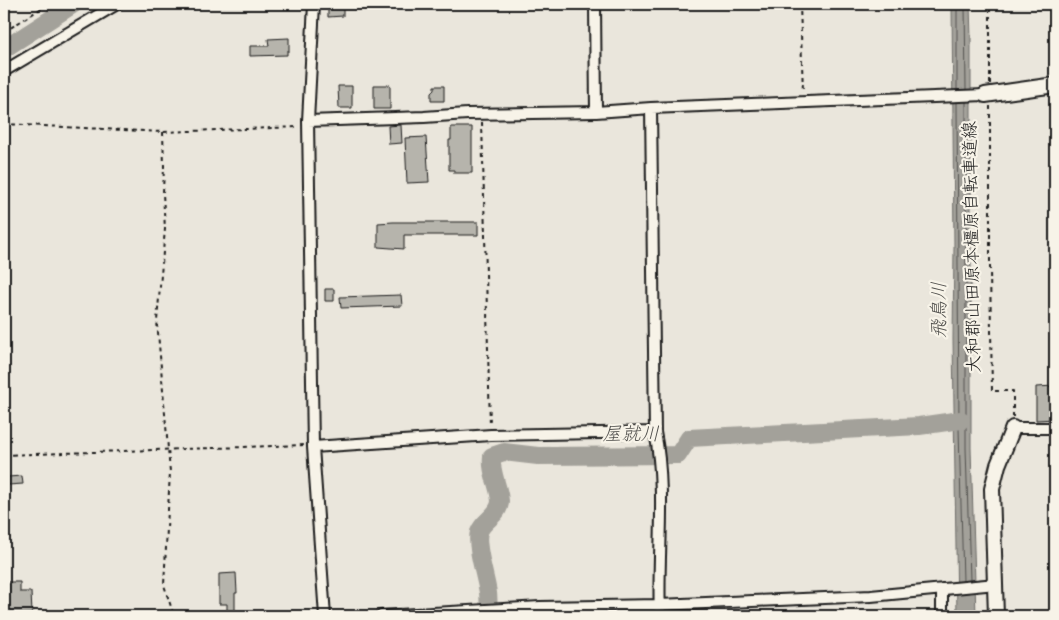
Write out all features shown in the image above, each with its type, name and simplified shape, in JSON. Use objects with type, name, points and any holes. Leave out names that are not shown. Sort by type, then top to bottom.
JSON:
[{"type":"main road","points":[[987,95],[1055,85]]},
{"type":"main road","points":[[996,616],[993,584],[992,489],[998,465],[1012,428]]},
{"type":"street","points":[[5,68],[117,4]]},
{"type":"street","points":[[314,4],[308,124],[313,446],[325,616]]},
{"type":"street","points":[[595,4],[596,112]]},
{"type":"street","points":[[308,124],[482,113],[596,112],[650,108],[987,95]]},
{"type":"street","points":[[650,108],[655,432],[659,461],[661,518],[660,616]]},
{"type":"street","points":[[1012,428],[1055,428]]},
{"type":"street","points":[[313,446],[491,435],[655,432]]},
{"type":"street","points":[[380,616],[540,607],[659,605],[871,596],[993,584]]},
{"type":"street","points":[[942,616],[943,589]]},
{"type":"path","points":[[4,32],[48,4]]},
{"type":"path","points":[[800,4],[803,102]]},
{"type":"path","name":"大和郡山田原本橿原自転車道線","points":[[990,4],[987,95],[992,391],[1013,391],[1012,428]]},
{"type":"path","points":[[482,113],[491,435]]},
{"type":"path","points":[[4,124],[163,132],[308,124]]},
{"type":"path","points":[[163,132],[165,229],[157,321],[170,472],[164,585],[174,616]]},
{"type":"path","points":[[4,455],[313,446]]},
{"type":"path","points":[[4,566],[6,616]]},
{"type":"water","points":[[952,4],[970,4],[971,448],[976,616],[957,616],[953,339]]},
{"type":"building","points":[[343,7],[343,16],[328,17],[328,8]]},
{"type":"building","points":[[289,38],[289,51],[287,51],[287,55],[250,56],[250,46],[269,46],[268,39]]},
{"type":"building","points":[[374,85],[390,85],[390,109],[374,109]]},
{"type":"building","points":[[338,86],[352,86],[352,108],[339,108]]},
{"type":"building","points":[[434,86],[444,86],[444,101],[431,101],[431,93],[434,90]]},
{"type":"building","points":[[401,125],[402,143],[389,144],[388,126]]},
{"type":"building","points":[[451,127],[472,127],[472,173],[454,173],[454,170],[449,170]]},
{"type":"building","points":[[426,137],[429,182],[407,183],[405,138]]},
{"type":"building","points":[[478,222],[478,235],[404,235],[404,249],[378,247],[378,223]]},
{"type":"building","points":[[325,289],[334,289],[334,301],[325,301]]},
{"type":"building","points":[[401,295],[402,306],[341,308],[340,297]]},
{"type":"building","points":[[1055,386],[1055,419],[1036,420],[1036,387]]},
{"type":"building","points":[[22,476],[23,484],[8,485],[8,477]]},
{"type":"building","points":[[236,573],[237,593],[235,593],[235,612],[227,612],[227,604],[219,604],[219,574]]},
{"type":"building","points":[[7,582],[20,582],[20,592],[31,592],[32,614],[8,615]]},
{"type":"waterway","points":[[4,49],[74,4]]},
{"type":"waterway","name":"屋就川","points":[[489,616],[488,593],[478,538],[481,528],[497,510],[500,501],[492,468],[492,456],[504,452],[538,456],[678,455],[689,438],[919,426],[961,420]]},
{"type":"water label","name":"飛鳥川","points":[[939,310]]}]
